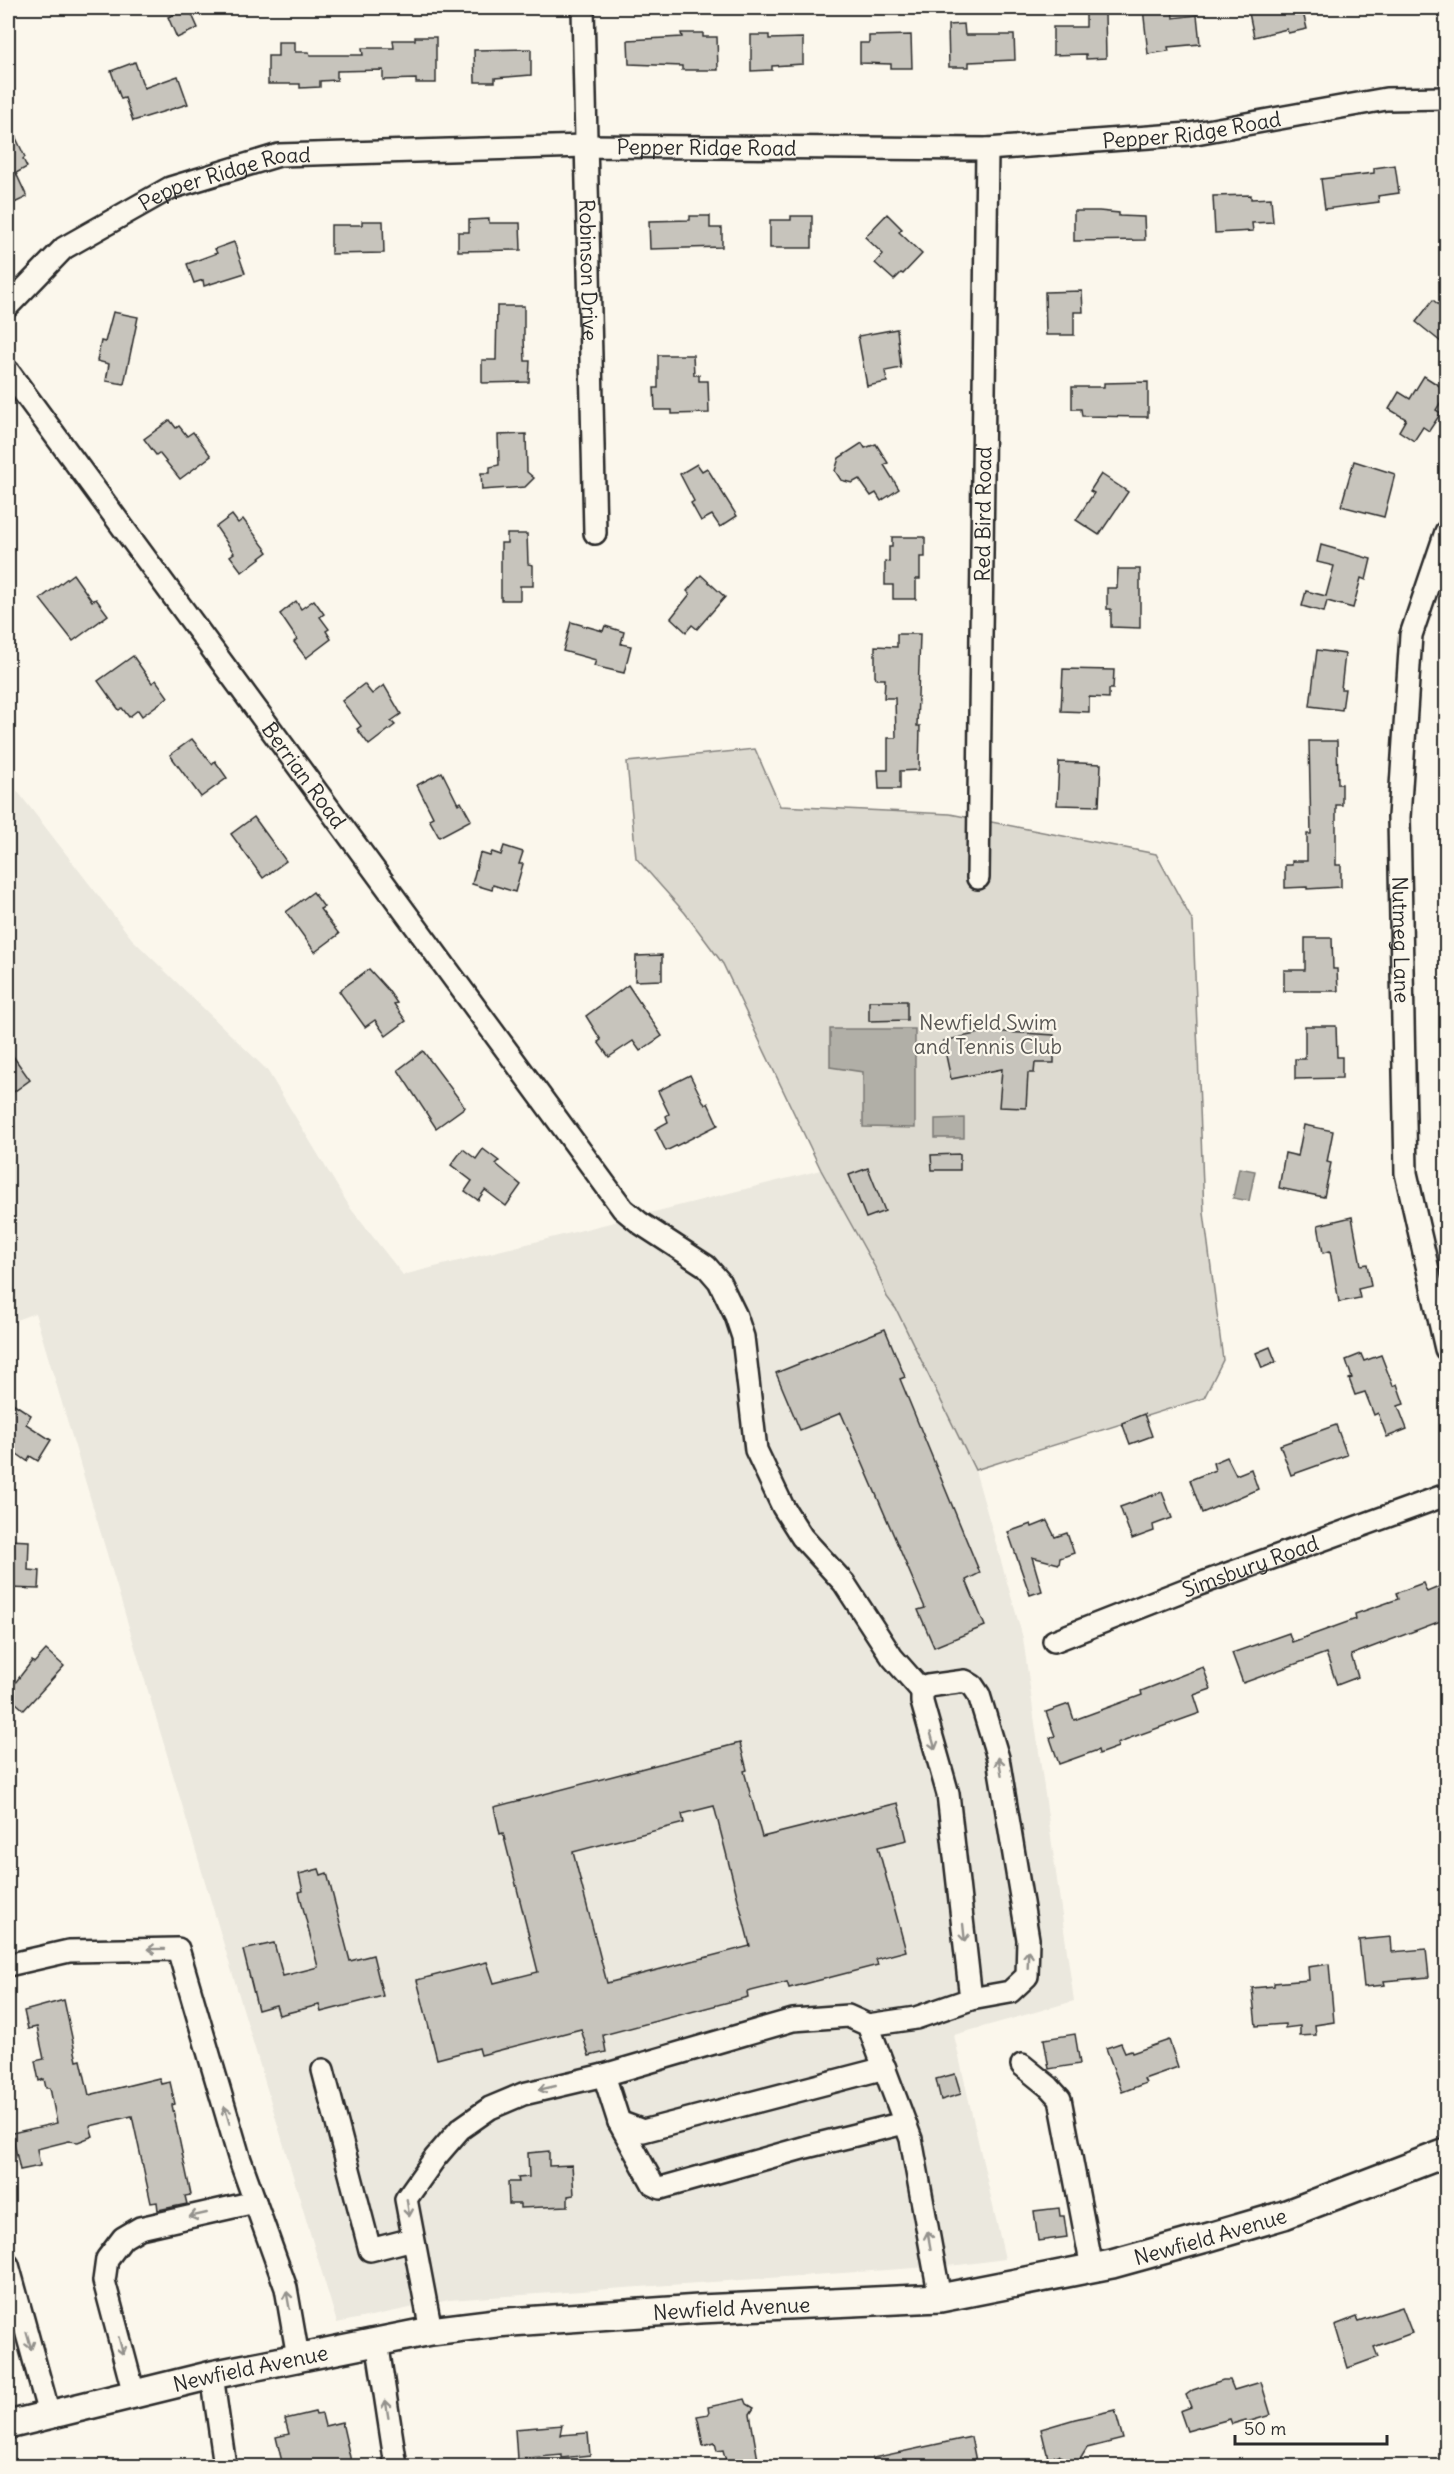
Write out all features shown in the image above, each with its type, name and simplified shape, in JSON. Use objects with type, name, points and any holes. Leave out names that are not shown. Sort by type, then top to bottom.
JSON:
[{"type":"main road","name":"Newfield Avenue","points":[[8,2426],[212,2375],[431,2331],[496,2323],[699,2308],[940,2298],[1112,2264],[1284,2215],[1446,2153]]},
{"type":"street","name":"Robinson Drive","points":[[583,8],[596,532]]},
{"type":"street","name":"Pepper Ridge Road","points":[[8,306],[63,248],[170,188],[279,155],[585,146],[987,149],[1190,134],[1386,99],[1446,98]]},
{"type":"street","name":"Red Bird Road","points":[[978,878],[987,149]]},
{"type":"street","name":"Berrian Road","points":[[8,371],[602,1177],[623,1209],[640,1223],[706,1266],[719,1281],[736,1316],[743,1337],[756,1450],[774,1488],[802,1537],[844,1583],[892,1657],[922,1691]]},
{"type":"street","name":"Nutmeg Lane","points":[[1446,532],[1411,635],[1399,817],[1406,1173],[1446,1348]]},
{"type":"street","name":"Simsbury Road","points":[[1054,1641],[1197,1585],[1446,1495]]},
{"type":"street","points":[[431,2331],[406,2199],[435,2158],[460,2129],[490,2108],[523,2094],[604,2074],[793,2020],[848,2016],[868,2025],[916,2019],[971,1999],[1010,1992],[1027,1976],[1028,1939],[998,1758],[979,1695],[973,1686],[965,1681],[928,1686],[922,1691],[922,1702],[948,1794],[971,1999]]},
{"type":"street","points":[[8,1965],[69,1951],[178,1949],[239,2157],[286,2288],[298,2357]]},
{"type":"street","points":[[868,2025],[911,2139],[940,2298]]},
{"type":"street","points":[[1022,2065],[1060,2099],[1092,2268]]},
{"type":"street","points":[[619,2121],[643,2131],[885,2068]]},
{"type":"street","points":[[323,2070],[370,2250],[413,2239]]},
{"type":"street","points":[[604,2074],[619,2121],[653,2184],[662,2188],[806,2147],[904,2123]]},
{"type":"street","points":[[134,2394],[104,2281],[107,2259],[123,2238],[140,2228],[255,2202]]},
{"type":"street","points":[[8,2265],[49,2414]]},
{"type":"street","points":[[377,2341],[396,2466]]},
{"type":"street","points":[[212,2375],[225,2466]]},
{"type":"shaded area","points":[[8,779],[132,939],[267,1070],[351,1209],[403,1275],[821,1170],[877,1271],[887,1297],[896,1309],[975,1470],[1023,1638],[1074,2001],[954,2035],[1005,2259],[959,2265],[449,2300],[337,2323],[35,1313],[8,1323]]},
{"type":"shaded area","points":[[830,1029],[915,1029],[915,1128],[863,1127],[863,1072],[830,1067]]},
{"type":"shaded area","points":[[964,1118],[964,1138],[935,1138],[935,1119]]},
{"type":"shaded area","points":[[1239,1168],[1255,1171],[1249,1201],[1233,1198]]},
{"type":"green space","name":"Newfield Swim and Tennis Club","points":[[755,749],[780,806],[950,814],[1156,854],[1193,922],[1204,1213],[1223,1360],[1204,1398],[975,1470],[896,1309],[887,1297],[877,1271],[821,1170],[723,964],[685,913],[636,858],[627,762]]},
{"type":"building","points":[[189,8],[198,28],[177,38],[168,17]]},
{"type":"building","points":[[1143,8],[1172,8],[1173,18],[1197,15],[1200,44],[1168,47],[1169,51],[1148,54]]},
{"type":"building","points":[[1248,8],[1302,8],[1307,29],[1288,33],[1287,29],[1254,37]]},
{"type":"building","points":[[1086,14],[1105,14],[1106,58],[1086,59],[1086,54],[1053,55],[1053,27],[1086,27]]},
{"type":"building","points":[[964,24],[965,35],[1014,35],[1015,60],[969,62],[969,67],[949,67],[948,25]]},
{"type":"building","points":[[681,33],[703,33],[703,37],[717,37],[718,70],[682,70],[682,66],[629,64],[628,40],[682,37]]},
{"type":"building","points":[[751,35],[769,35],[769,39],[803,38],[803,64],[772,66],[772,70],[751,71]]},
{"type":"building","points":[[911,35],[912,68],[891,68],[891,64],[860,63],[860,43],[869,43],[869,36]]},
{"type":"building","points":[[415,37],[436,37],[436,83],[416,83],[416,79],[383,80],[383,70],[337,71],[337,80],[320,81],[320,87],[300,88],[300,84],[268,84],[268,56],[278,56],[278,42],[295,42],[295,52],[309,52],[310,55],[363,55],[362,48],[394,48],[393,40],[415,40]]},
{"type":"building","points":[[531,49],[531,75],[495,78],[495,82],[475,82],[474,50]]},
{"type":"building","points":[[135,62],[144,88],[178,76],[188,104],[133,121],[125,98],[121,99],[111,71]]},
{"type":"building","points":[[8,121],[25,157],[23,159],[27,167],[16,173],[27,197],[8,206]]},
{"type":"building","points":[[1395,165],[1399,193],[1378,196],[1379,202],[1325,209],[1321,179],[1374,173],[1374,168]]},
{"type":"building","points":[[1251,195],[1251,199],[1271,198],[1273,222],[1252,223],[1253,231],[1215,233],[1213,196]]},
{"type":"building","points":[[1074,211],[1099,211],[1119,213],[1119,216],[1144,217],[1145,240],[1074,241]]},
{"type":"building","points":[[887,214],[902,229],[899,232],[922,254],[894,280],[875,263],[883,254],[865,237]]},
{"type":"building","points":[[690,216],[710,216],[710,228],[722,228],[722,247],[650,249],[649,221],[690,220]]},
{"type":"building","points":[[791,216],[812,216],[812,248],[770,248],[770,220],[791,220]]},
{"type":"building","points":[[489,219],[489,223],[520,223],[521,250],[458,251],[458,232],[469,232],[469,220]]},
{"type":"building","points":[[362,221],[383,221],[384,253],[331,254],[331,225],[362,225]]},
{"type":"building","points":[[234,242],[245,273],[204,286],[203,280],[194,283],[187,264],[217,253],[215,249]]},
{"type":"building","points":[[1082,291],[1083,312],[1074,312],[1074,335],[1046,335],[1045,292]]},
{"type":"building","points":[[1433,300],[1446,311],[1446,346],[1416,322]]},
{"type":"building","points":[[497,306],[524,306],[525,361],[530,361],[529,382],[482,383],[482,360],[496,360]]},
{"type":"building","points":[[113,312],[138,317],[124,384],[106,381],[109,364],[97,361],[101,341],[105,342]]},
{"type":"building","points":[[897,329],[901,368],[885,371],[887,382],[867,386],[858,336]]},
{"type":"building","points":[[658,355],[693,355],[694,375],[699,375],[699,381],[708,381],[709,413],[672,414],[672,410],[655,410],[654,388],[658,388]]},
{"type":"building","points":[[1424,376],[1446,390],[1446,394],[1436,410],[1441,413],[1429,431],[1423,427],[1414,441],[1399,431],[1406,419],[1389,409],[1399,392],[1410,399]]},
{"type":"building","points":[[1148,382],[1148,417],[1082,416],[1081,409],[1072,409],[1072,387],[1104,387],[1104,383]]},
{"type":"building","points":[[170,420],[187,436],[193,432],[211,456],[180,479],[144,439]]},
{"type":"building","points":[[526,434],[527,472],[534,478],[525,487],[482,490],[481,473],[490,473],[490,467],[499,465],[498,435]]},
{"type":"building","points":[[862,443],[865,448],[876,444],[888,463],[884,465],[899,489],[881,501],[876,493],[871,496],[859,479],[852,483],[841,480],[835,471],[839,458]]},
{"type":"building","points":[[1354,461],[1395,474],[1384,517],[1341,506]]},
{"type":"building","points":[[697,464],[702,471],[707,468],[737,516],[720,527],[712,515],[701,521],[680,474]]},
{"type":"building","points":[[1101,474],[1128,492],[1099,535],[1076,520],[1094,493],[1090,491]]},
{"type":"building","points":[[232,515],[238,523],[243,519],[268,552],[242,572],[230,556],[234,553],[216,527]]},
{"type":"building","points":[[507,534],[527,534],[528,564],[533,565],[533,586],[520,586],[520,600],[501,600],[501,543],[507,543]]},
{"type":"building","points":[[892,537],[925,537],[925,557],[920,557],[920,579],[916,579],[916,599],[893,599],[893,585],[885,585],[885,561],[889,562]]},
{"type":"building","points":[[1321,545],[1371,559],[1366,580],[1361,578],[1353,608],[1327,601],[1324,612],[1302,606],[1306,591],[1326,596],[1334,566],[1317,562]]},
{"type":"building","points":[[1118,569],[1140,569],[1140,628],[1111,627],[1111,609],[1107,609],[1107,588],[1117,588]]},
{"type":"building","points":[[73,574],[92,601],[96,599],[108,615],[73,641],[40,599]]},
{"type":"building","points":[[701,575],[725,597],[697,629],[692,625],[686,632],[671,618],[690,594],[687,591]]},
{"type":"building","points":[[314,600],[324,614],[320,617],[329,629],[326,631],[331,639],[306,658],[294,642],[297,639],[280,614],[296,601],[301,609]]},
{"type":"building","points":[[571,622],[603,631],[605,626],[624,632],[621,644],[631,646],[624,673],[594,666],[596,660],[563,651]]},
{"type":"building","points":[[897,634],[920,634],[917,726],[920,726],[919,770],[900,771],[900,789],[879,789],[878,770],[888,770],[888,738],[896,738],[895,698],[884,698],[885,679],[876,679],[875,646],[897,647]]},
{"type":"building","points":[[1317,650],[1345,654],[1341,689],[1345,689],[1342,710],[1310,706]]},
{"type":"building","points":[[133,656],[152,683],[156,680],[168,697],[142,716],[138,710],[129,717],[122,708],[119,710],[98,681]]},
{"type":"building","points":[[1063,669],[1114,670],[1113,689],[1109,689],[1109,698],[1089,697],[1089,712],[1061,711]]},
{"type":"building","points":[[364,684],[372,694],[384,685],[401,714],[391,721],[395,725],[369,745],[357,729],[361,726],[342,701]]},
{"type":"building","points":[[192,739],[212,764],[215,761],[227,778],[201,797],[170,755]]},
{"type":"building","points":[[1309,741],[1337,741],[1338,784],[1342,784],[1342,805],[1336,805],[1336,865],[1341,865],[1341,887],[1285,888],[1285,865],[1292,865],[1292,861],[1307,861],[1307,834],[1311,834]]},
{"type":"building","points":[[1059,762],[1101,764],[1099,806],[1057,805]]},
{"type":"building","points":[[442,772],[458,804],[461,802],[471,820],[439,837],[429,819],[433,817],[417,785]]},
{"type":"building","points":[[254,817],[286,861],[263,878],[231,834]]},
{"type":"building","points":[[504,846],[523,852],[519,864],[523,864],[515,892],[493,885],[492,890],[472,884],[480,853],[490,856],[492,852],[501,855]]},
{"type":"building","points":[[313,892],[324,907],[320,909],[339,934],[315,952],[286,912]]},
{"type":"building","points":[[1305,938],[1332,938],[1333,969],[1337,969],[1338,991],[1284,991],[1284,970],[1305,970]]},
{"type":"building","points":[[662,955],[662,980],[635,981],[636,956]]},
{"type":"building","points":[[369,969],[388,990],[397,1003],[394,1004],[406,1021],[386,1036],[375,1020],[365,1027],[339,991]]},
{"type":"building","points":[[628,985],[662,1036],[640,1051],[633,1041],[609,1057],[598,1042],[601,1040],[586,1016]]},
{"type":"building","points":[[869,1001],[907,1001],[907,1020],[869,1021]]},
{"type":"building","points":[[1305,1026],[1336,1026],[1337,1057],[1342,1057],[1342,1078],[1295,1079],[1295,1059],[1305,1059]]},
{"type":"building","points":[[989,1031],[1054,1035],[1054,1063],[1035,1063],[1034,1073],[1028,1073],[1026,1108],[999,1107],[1002,1069],[951,1079],[943,1041]]},
{"type":"building","points":[[8,1049],[30,1080],[8,1096]]},
{"type":"building","points":[[423,1051],[465,1107],[436,1128],[398,1070]]},
{"type":"building","points":[[690,1075],[705,1105],[708,1103],[718,1125],[666,1151],[655,1129],[668,1122],[666,1116],[669,1114],[658,1091]]},
{"type":"building","points":[[1304,1125],[1333,1131],[1327,1162],[1331,1163],[1324,1197],[1279,1188],[1285,1153],[1298,1156]]},
{"type":"building","points":[[463,1149],[476,1159],[483,1149],[499,1161],[496,1164],[521,1185],[506,1206],[485,1190],[478,1200],[465,1191],[472,1181],[451,1165]]},
{"type":"building","points":[[960,1154],[960,1170],[932,1170],[931,1155]]},
{"type":"building","points":[[868,1168],[885,1211],[866,1218],[849,1175]]},
{"type":"building","points":[[1352,1217],[1361,1265],[1367,1264],[1371,1286],[1358,1289],[1360,1298],[1339,1302],[1330,1251],[1323,1253],[1318,1225]]},
{"type":"building","points":[[885,1329],[905,1377],[900,1379],[980,1573],[966,1580],[985,1626],[934,1647],[918,1610],[925,1608],[841,1413],[800,1430],[776,1373]]},
{"type":"building","points":[[1270,1347],[1276,1362],[1262,1368],[1256,1353]]},
{"type":"building","points":[[1361,1354],[1364,1361],[1381,1355],[1393,1386],[1397,1384],[1404,1404],[1398,1406],[1407,1429],[1387,1437],[1378,1413],[1374,1415],[1365,1392],[1355,1395],[1349,1379],[1352,1378],[1346,1360]]},
{"type":"building","points":[[8,1400],[31,1415],[26,1424],[51,1440],[38,1461],[30,1456],[27,1461],[10,1449],[8,1453]]},
{"type":"building","points":[[1144,1414],[1152,1436],[1130,1444],[1122,1423]]},
{"type":"building","points":[[1336,1425],[1347,1455],[1291,1475],[1280,1445]]},
{"type":"building","points":[[1227,1457],[1236,1475],[1251,1469],[1258,1489],[1202,1513],[1190,1480],[1215,1470],[1213,1463]]},
{"type":"building","points":[[1162,1492],[1172,1518],[1153,1525],[1154,1531],[1132,1539],[1120,1507]]},
{"type":"building","points":[[1047,1521],[1055,1537],[1067,1533],[1074,1553],[1060,1558],[1059,1564],[1032,1557],[1042,1591],[1030,1595],[1008,1532]]},
{"type":"building","points":[[8,1540],[29,1541],[28,1570],[40,1571],[39,1589],[8,1588]]},
{"type":"building","points":[[1423,1583],[1427,1592],[1446,1584],[1446,1619],[1351,1655],[1358,1677],[1337,1685],[1326,1653],[1243,1683],[1232,1653],[1289,1633],[1292,1642],[1356,1619],[1355,1614],[1398,1599],[1396,1593]]},
{"type":"building","points":[[46,1650],[64,1666],[24,1710],[8,1696],[8,1692],[32,1661],[34,1663]]},
{"type":"building","points":[[1203,1667],[1211,1689],[1194,1695],[1200,1713],[1130,1738],[1117,1744],[1118,1747],[1099,1754],[1098,1750],[1059,1764],[1050,1738],[1055,1736],[1046,1712],[1069,1704],[1074,1720],[1142,1695],[1141,1691]]},
{"type":"building","points":[[740,1743],[747,1770],[744,1771],[762,1837],[898,1803],[907,1840],[878,1847],[906,1951],[876,1959],[878,1965],[789,1988],[787,1982],[747,1992],[748,1997],[603,2035],[606,2052],[589,2056],[581,2029],[481,2055],[479,2048],[437,2059],[417,1980],[487,1962],[494,1983],[538,1972],[503,1833],[500,1834],[494,1807]],"holes":[[[714,1806],[750,1946],[607,1983],[573,1852],[684,1823],[682,1814]]]},
{"type":"building","points":[[319,1869],[321,1875],[327,1873],[350,1961],[373,1955],[383,1996],[321,2012],[319,2005],[279,2015],[276,2005],[258,2010],[243,1950],[274,1943],[283,1976],[318,1967],[299,1892],[303,1891],[299,1874]]},
{"type":"building","points":[[1391,1937],[1392,1952],[1426,1949],[1429,1977],[1384,1981],[1385,1985],[1364,1987],[1359,1940]]},
{"type":"building","points":[[1329,1964],[1334,2022],[1315,2025],[1316,2035],[1300,2036],[1300,2026],[1285,2028],[1285,2024],[1256,2026],[1252,1988],[1274,1986],[1274,1983],[1309,1980],[1308,1967]]},
{"type":"building","points":[[64,2000],[77,2061],[81,2060],[89,2095],[159,2078],[161,2084],[170,2082],[175,2104],[172,2105],[191,2195],[185,2196],[187,2204],[158,2210],[157,2202],[151,2203],[132,2116],[90,2126],[93,2136],[78,2142],[69,2141],[37,2149],[40,2166],[20,2170],[12,2133],[57,2123],[50,2088],[46,2088],[44,2079],[39,2081],[35,2061],[44,2059],[37,2027],[28,2029],[24,2011]]},
{"type":"building","points":[[1075,2034],[1080,2064],[1049,2069],[1044,2039]]},
{"type":"building","points":[[1169,2040],[1178,2067],[1144,2079],[1146,2083],[1122,2092],[1106,2048],[1121,2043],[1125,2052],[1131,2050],[1132,2053]]},
{"type":"building","points":[[955,2074],[961,2094],[941,2100],[936,2079]]},
{"type":"building","points":[[549,2151],[549,2166],[572,2165],[574,2195],[568,2196],[568,2206],[520,2208],[520,2204],[509,2204],[508,2182],[519,2182],[518,2178],[529,2177],[528,2153]]},
{"type":"building","points":[[1059,2208],[1060,2216],[1064,2216],[1067,2237],[1038,2241],[1034,2211]]},
{"type":"building","points":[[1402,2307],[1412,2333],[1374,2347],[1378,2357],[1348,2368],[1335,2325],[1356,2317],[1358,2321]]},
{"type":"building","points":[[1223,2380],[1230,2380],[1234,2390],[1261,2382],[1271,2415],[1232,2424],[1230,2419],[1187,2431],[1180,2411],[1191,2407],[1186,2395],[1193,2390]]},
{"type":"building","points":[[745,2399],[747,2404],[754,2408],[750,2414],[759,2466],[731,2466],[729,2461],[726,2461],[723,2450],[717,2451],[715,2443],[703,2446],[697,2416],[709,2414],[708,2407]]},
{"type":"building","points":[[1115,2410],[1123,2439],[1087,2448],[1076,2466],[1059,2455],[1048,2458],[1041,2429]]},
{"type":"building","points":[[315,2412],[316,2415],[322,2414],[325,2426],[342,2422],[352,2466],[283,2466],[276,2437],[289,2434],[285,2419]]},
{"type":"building","points":[[562,2425],[560,2435],[588,2433],[590,2455],[517,2459],[515,2429]]},
{"type":"building","points":[[971,2437],[977,2466],[874,2466],[873,2458]]}]
